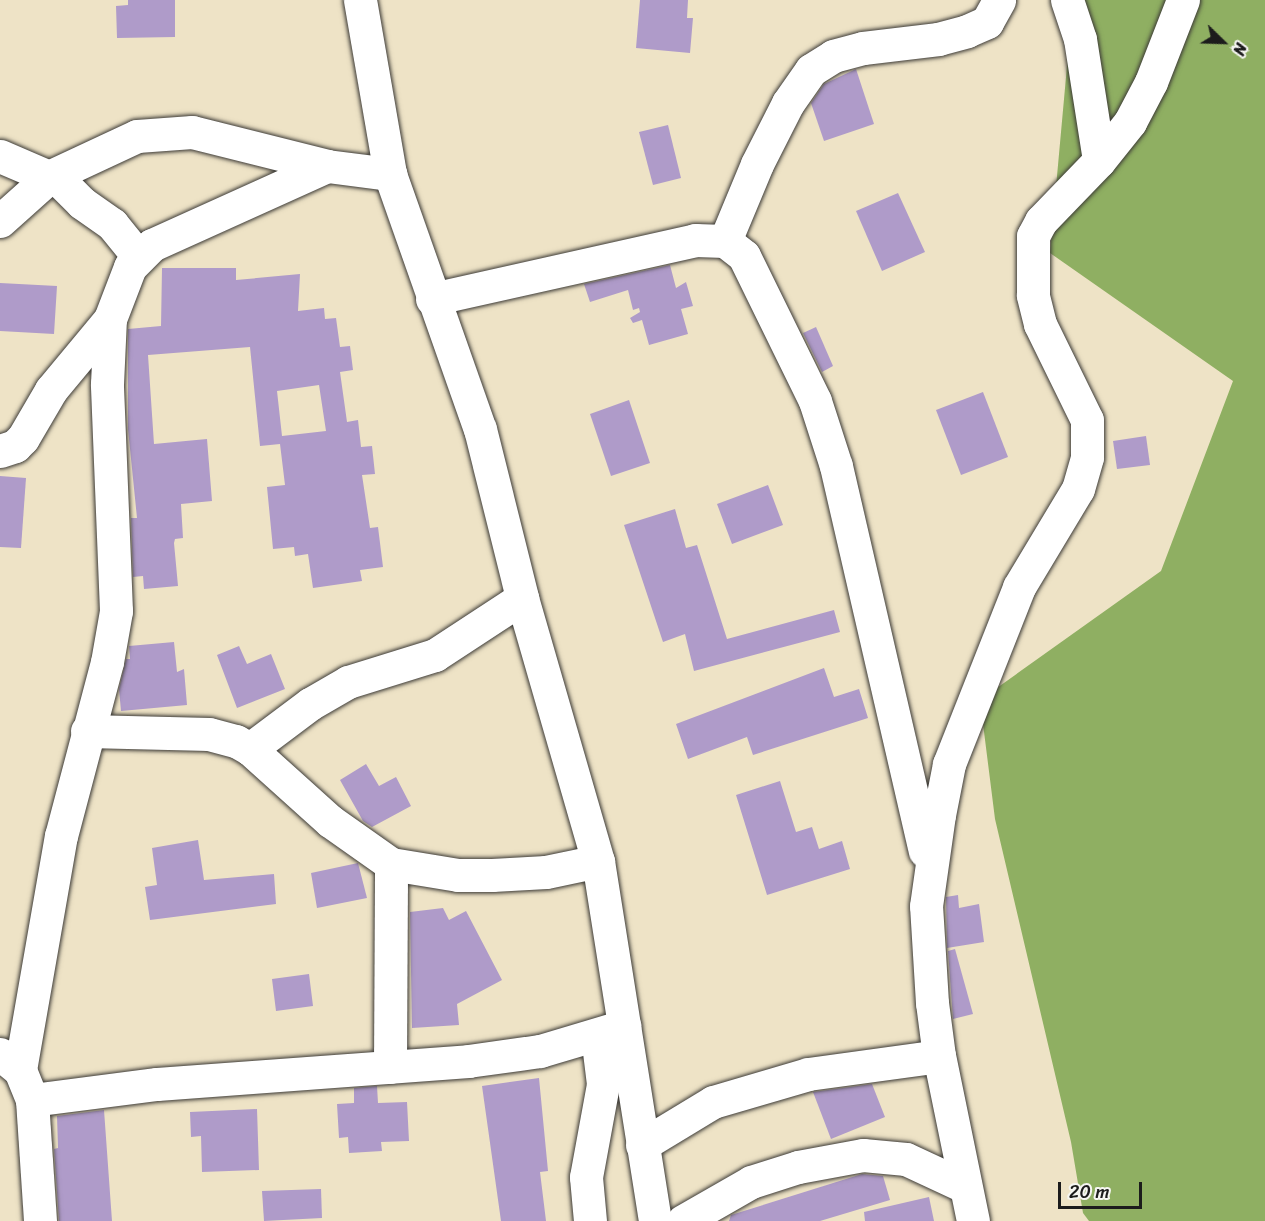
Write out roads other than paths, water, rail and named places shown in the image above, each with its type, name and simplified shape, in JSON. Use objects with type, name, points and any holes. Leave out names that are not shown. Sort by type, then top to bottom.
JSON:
[{"type":"street","points":[[360,0],[375,103],[390,174],[432,299],[480,429],[522,598],[598,861],[611,1030],[642,1145],[655,1221]]},
{"type":"street","points":[[725,241],[762,154],[788,102],[811,70],[833,56],[967,31],[987,22],[999,0]]},
{"type":"street","points":[[1067,0],[1080,39],[1099,161]]},
{"type":"street","points":[[973,1221],[939,1056],[926,906],[930,873],[949,764],[968,712],[1019,587],[1078,489],[1087,457],[1087,420],[1040,324],[1030,254],[1033,236],[1041,221],[1099,161],[1130,122],[1151,82],[1183,0]]},
{"type":"street","points":[[0,221],[52,176],[137,136],[164,131],[192,132],[327,166],[390,174]]},
{"type":"street","points":[[0,156],[52,176],[82,203],[112,224],[138,256]]},
{"type":"street","points":[[40,1221],[32,1100],[10,1062],[61,836],[107,662],[116,611],[117,561],[109,484],[106,384],[110,319],[124,281],[138,256],[152,245],[327,166]]},
{"type":"street","points":[[432,299],[695,240],[725,241],[744,256],[815,401],[836,466],[930,873]]},
{"type":"street","points":[[0,451],[23,438],[51,390],[110,319]]},
{"type":"street","points":[[250,749],[310,704],[348,682],[406,667],[435,655],[522,598]]},
{"type":"street","points":[[87,731],[209,734],[250,749],[330,821],[391,864],[449,874],[492,875],[546,872],[598,861]]},
{"type":"street","points":[[390,1067],[391,864]]},
{"type":"street","points":[[32,1100],[157,1084],[390,1067],[540,1051],[611,1030]]},
{"type":"street","points":[[590,1221],[586,1176],[611,1030]]},
{"type":"street","points":[[642,1145],[713,1102],[808,1074],[939,1056]]},
{"type":"street","points":[[683,1221],[751,1182],[798,1167],[863,1155],[906,1159],[964,1186]]}]
